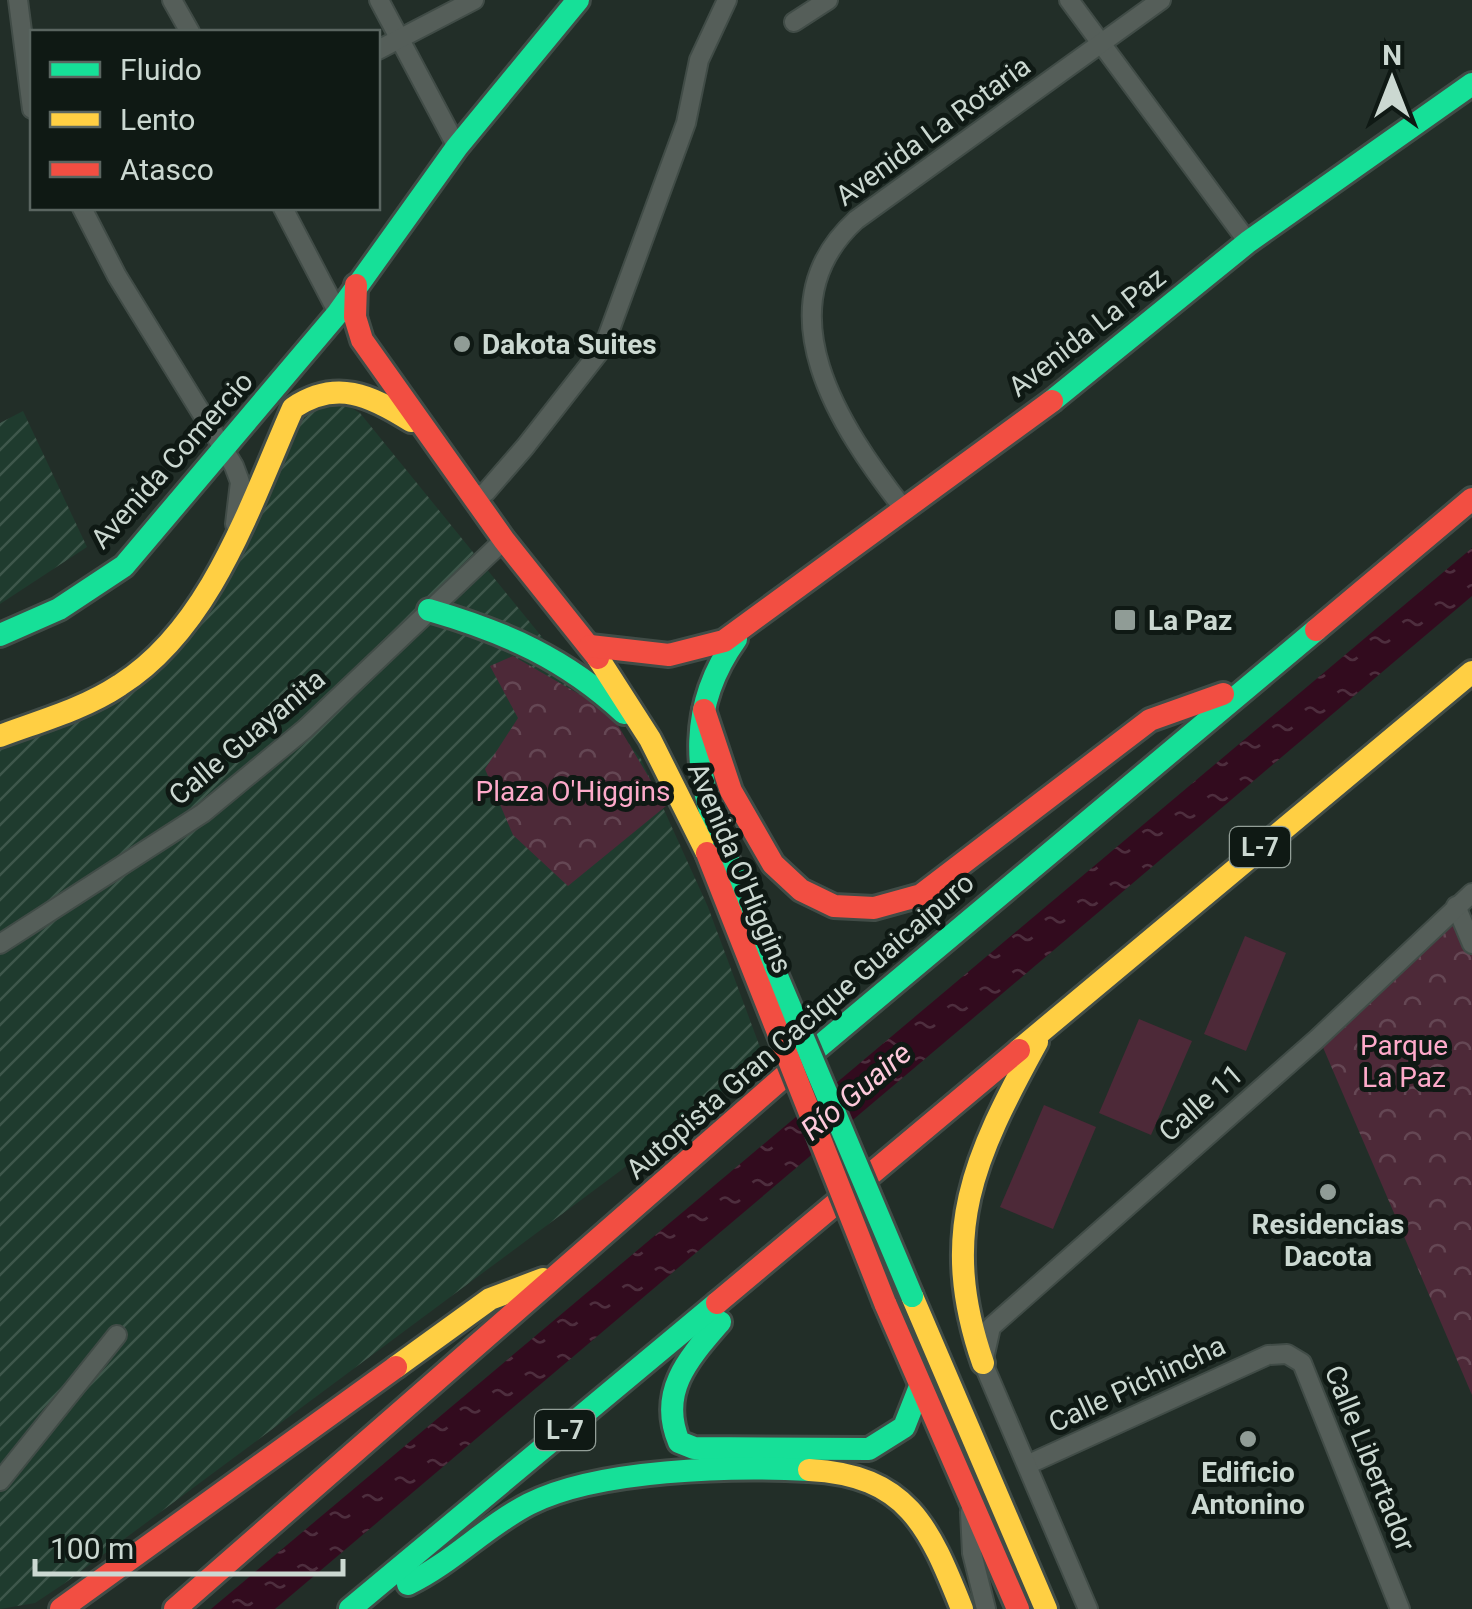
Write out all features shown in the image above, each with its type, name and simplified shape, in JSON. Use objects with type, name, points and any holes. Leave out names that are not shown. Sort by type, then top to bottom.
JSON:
[{"type":"main road","name":"Avenida Comercio","points":[[0,635],[59,609],[124,566],[338,314],[457,147],[578,0]]},
{"type":"main road","name":"Avenida La Paz","points":[[590,646],[634,656],[682,657],[713,650],[743,631],[1065,390],[1248,242],[1472,84]]},
{"type":"main road","name":"Avenida O'Higgins","points":[[356,286],[356,329],[504,540],[590,646],[715,850],[1046,1609]]},
{"type":"main road","name":"Avenida O'Higgins","points":[[232,541],[293,408],[308,395],[331,388],[352,388],[422,428]]},
{"type":"main road","name":"Autopista Gran Cacique Guaicaipuro","points":[[175,1609],[839,1029],[1472,499]]},
{"type":"main road","points":[[0,736],[80,706],[136,676],[172,637],[211,582],[232,541]]},
{"type":"main road","points":[[429,610],[494,627],[542,647],[614,703],[650,739]]},
{"type":"main road","name":"Avenida La Paz","points":[[715,850],[697,774],[697,741],[723,654],[743,631]]},
{"type":"main road","name":"L-7","points":[[353,1606],[1472,672]]},
{"type":"main road","points":[[704,710],[732,797],[776,864],[815,903],[862,910],[896,906],[921,894],[1150,720],[1246,686]]},
{"type":"main road","name":"Avenida O'Higgins","points":[[715,850],[919,1389],[968,1487],[1018,1609]]},
{"type":"main road","points":[[983,1363],[963,1308],[964,1224],[969,1191],[992,1123],[1049,1022]]},
{"type":"main road","points":[[774,1256],[677,1374],[668,1406],[679,1442],[694,1448],[870,1449],[894,1438],[908,1426],[919,1389]]},
{"type":"main road","points":[[61,1609],[490,1298],[561,1272]]},
{"type":"main road","points":[[353,1606],[416,1581],[532,1502],[575,1485],[694,1472],[823,1471],[865,1475],[893,1491],[928,1534],[962,1609]]},
{"type":"street","points":[[18,0],[30,93]]},
{"type":"street","points":[[172,0],[189,30]]},
{"type":"street","points":[[379,0],[457,147]]},
{"type":"street","points":[[380,49],[474,0]]},
{"type":"street","points":[[473,498],[486,492],[525,447],[604,346],[686,123],[699,60],[727,0]]},
{"type":"street","points":[[794,22],[828,0]]},
{"type":"street","points":[[1070,0],[1248,242]]},
{"type":"street","name":"Avenida La Rotaria","points":[[903,508],[846,428],[824,384],[812,313],[826,253],[856,220],[1160,0]]},
{"type":"street","points":[[83,210],[117,276],[240,482],[232,541]]},
{"type":"street","points":[[284,210],[338,314]]},
{"type":"street","name":"Calle Guayanita","points":[[0,944],[203,813],[305,729],[504,540]]},
{"type":"street","name":"Calle 11","points":[[983,1363],[990,1327],[1000,1316],[1317,1038],[1472,894]]},
{"type":"street","points":[[1456,906],[1472,944]]},
{"type":"street","points":[[0,1480],[117,1335]]},
{"type":"street","name":"Calle Libertador","points":[[1268,1355],[1288,1354],[1302,1363],[1400,1609]]},
{"type":"street","name":"Calle Pichincha","points":[[1030,1464],[1268,1355]]},
{"type":"street","points":[[983,1363],[1030,1464],[1088,1609]]},
{"type":"street","name":"Avenida O'Higgins","points":[[968,1487],[972,1553],[986,1609]]},
{"type":"shaded area","points":[[339,401],[360,413],[641,759],[708,907],[764,1058],[620,1171],[65,1583],[35,1603],[0,1609],[0,749],[100,712],[140,686],[215,600],[240,538],[308,407]]},
{"type":"shaded area","points":[[23,411],[87,547],[0,604],[0,423]]},
{"type":"green space","name":"Plaza O'Higgins","points":[[513,656],[610,712],[666,806],[568,886],[513,835],[485,769],[518,718],[490,666]]},
{"type":"green space","name":"Parque La Paz","points":[[1457,914],[1472,951],[1472,1395],[1322,1045]]},
{"type":"green space","points":[[1245,936],[1286,953],[1246,1051],[1204,1034]]},
{"type":"green space","points":[[1139,1019],[1192,1041],[1151,1135],[1099,1113]]},
{"type":"green space","points":[[1044,1105],[1096,1127],[1053,1229],[1000,1207]]},
{"type":"water","name":"Río Guaire","points":[[1472,548],[1472,596],[275,1609],[211,1609]]},
{"type":"traffic: fast","points":[[0,635],[59,609],[124,566],[338,313],[457,147],[578,0]]},
{"type":"traffic: fast","points":[[1052,401],[1248,242],[1472,84]]},
{"type":"traffic: fast","points":[[429,610],[509,638],[557,662],[624,713]]},
{"type":"traffic: fast","points":[[796,1066],[1316,630]]},
{"type":"traffic: fast","points":[[723,848],[706,794],[700,741],[709,690],[736,639]]},
{"type":"traffic: fast","points":[[723,848],[912,1296]]},
{"type":"traffic: fast","points":[[350,1609],[717,1303]]},
{"type":"traffic: fast","points":[[720,1322],[687,1363],[674,1392],[673,1424],[679,1442],[694,1448],[869,1449],[904,1427],[919,1389]]},
{"type":"traffic: fast","points":[[408,1584],[513,1513],[558,1492],[666,1472],[809,1470]]},
{"type":"traffic: slow","points":[[0,736],[62,714],[120,685],[152,660],[180,630],[225,560],[293,408],[324,394],[353,394],[411,421]]},
{"type":"traffic: slow","points":[[598,658],[650,739],[707,853]]},
{"type":"traffic: slow","points":[[1019,1050],[1472,672]]},
{"type":"traffic: slow","points":[[983,1363],[970,1317],[964,1274],[964,1235],[970,1197],[996,1122],[1037,1042]]},
{"type":"traffic: slow","points":[[396,1367],[490,1299],[543,1279]]},
{"type":"traffic: slow","points":[[912,1296],[1046,1609]]},
{"type":"traffic: slow","points":[[809,1470],[870,1482],[910,1510],[938,1553],[962,1609]]},
{"type":"traffic: jam","points":[[356,285],[355,317],[362,340],[504,540],[598,658]]},
{"type":"traffic: jam","points":[[590,646],[669,655],[724,641],[1052,401]]},
{"type":"traffic: jam","points":[[1316,630],[1472,499]]},
{"type":"traffic: jam","points":[[704,710],[731,791],[773,864],[801,890],[834,906],[874,908],[921,895],[1150,720],[1223,694]]},
{"type":"traffic: jam","points":[[707,853],[885,1303]]},
{"type":"traffic: jam","points":[[717,1303],[1019,1050]]},
{"type":"traffic: jam","points":[[175,1609],[796,1066]]},
{"type":"traffic: jam","points":[[885,1303],[1018,1609]]},
{"type":"traffic: jam","points":[[61,1609],[396,1367]]},
{"type":"place","name":"Dakota Suites","points":[[462,344]]},
{"type":"place","name":"La Paz","points":[[1125,620]]},
{"type":"place","name":"Residencias Dacota","points":[[1328,1192]]},
{"type":"place","name":"Edificio Antonino","points":[[1248,1439]]}]
